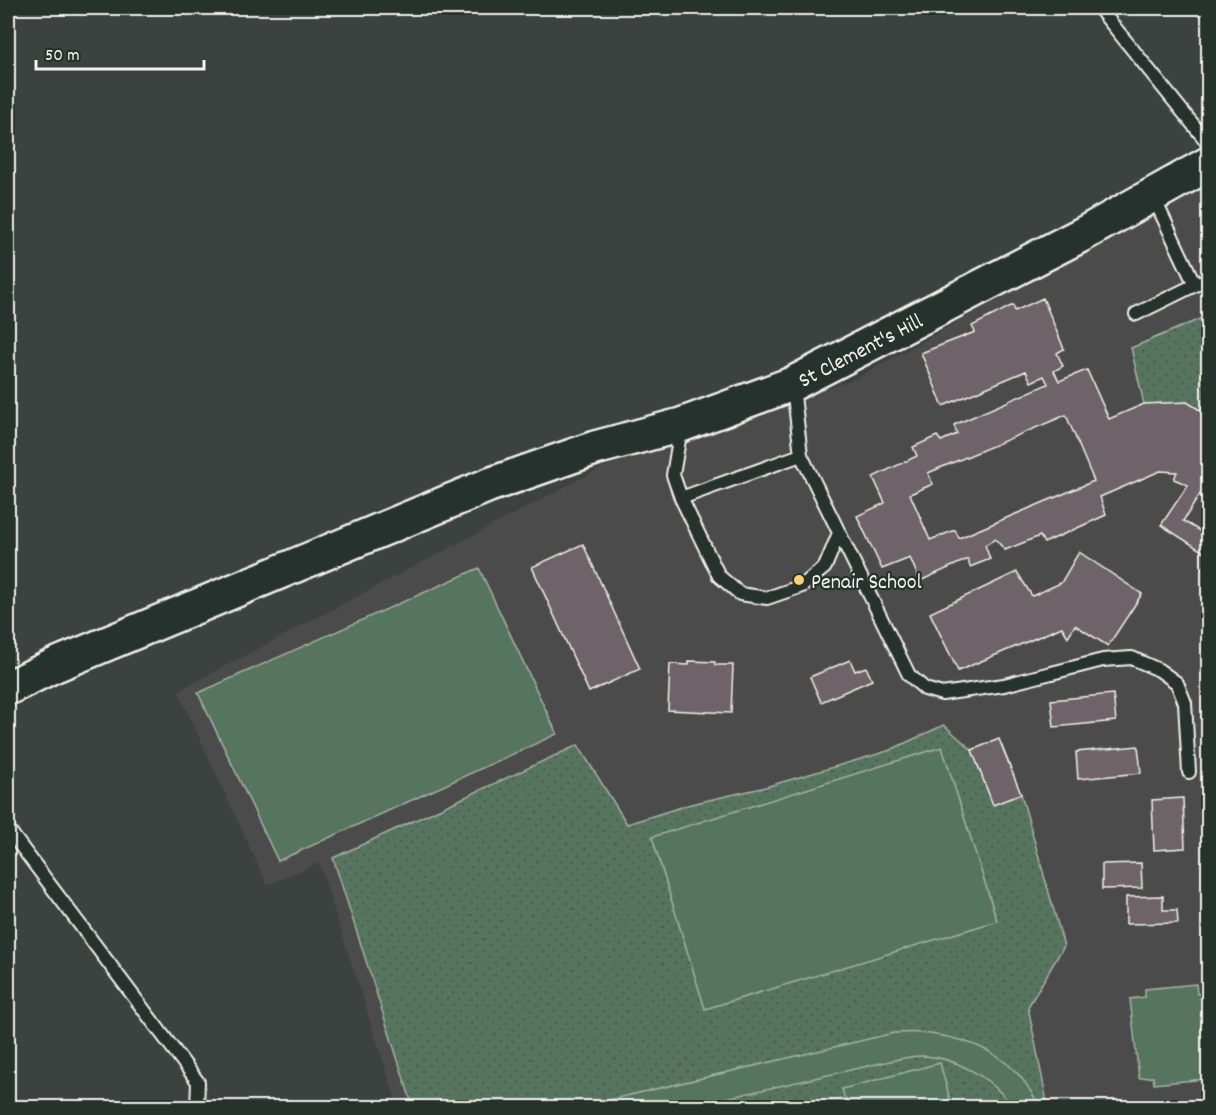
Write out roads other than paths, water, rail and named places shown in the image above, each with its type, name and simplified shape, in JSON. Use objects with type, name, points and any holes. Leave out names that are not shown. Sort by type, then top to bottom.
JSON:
[{"type":"street","name":"St Clement's Hill","points":[[8,688],[53,666],[489,484],[595,448],[681,425],[792,384],[1083,234],[1209,164]]},
{"type":"lane","points":[[1098,8],[1209,143]]},
{"type":"lane","points":[[1153,195],[1195,285]]},
{"type":"lane","points":[[1136,314],[1209,279]]},
{"type":"lane","points":[[792,384],[801,455],[909,675],[925,689],[942,694],[1004,685],[1103,660],[1132,658],[1159,670],[1177,683],[1185,703],[1189,772]]},
{"type":"lane","points":[[681,425],[673,475],[681,498],[719,576],[740,594],[767,598],[802,586],[825,567],[839,533]]},
{"type":"lane","points":[[681,498],[801,455]]},
{"type":"lane","points":[[8,829],[198,1082],[197,1107]]},
{"type":"place","name":"Penair School","points":[[799,580]]}]
